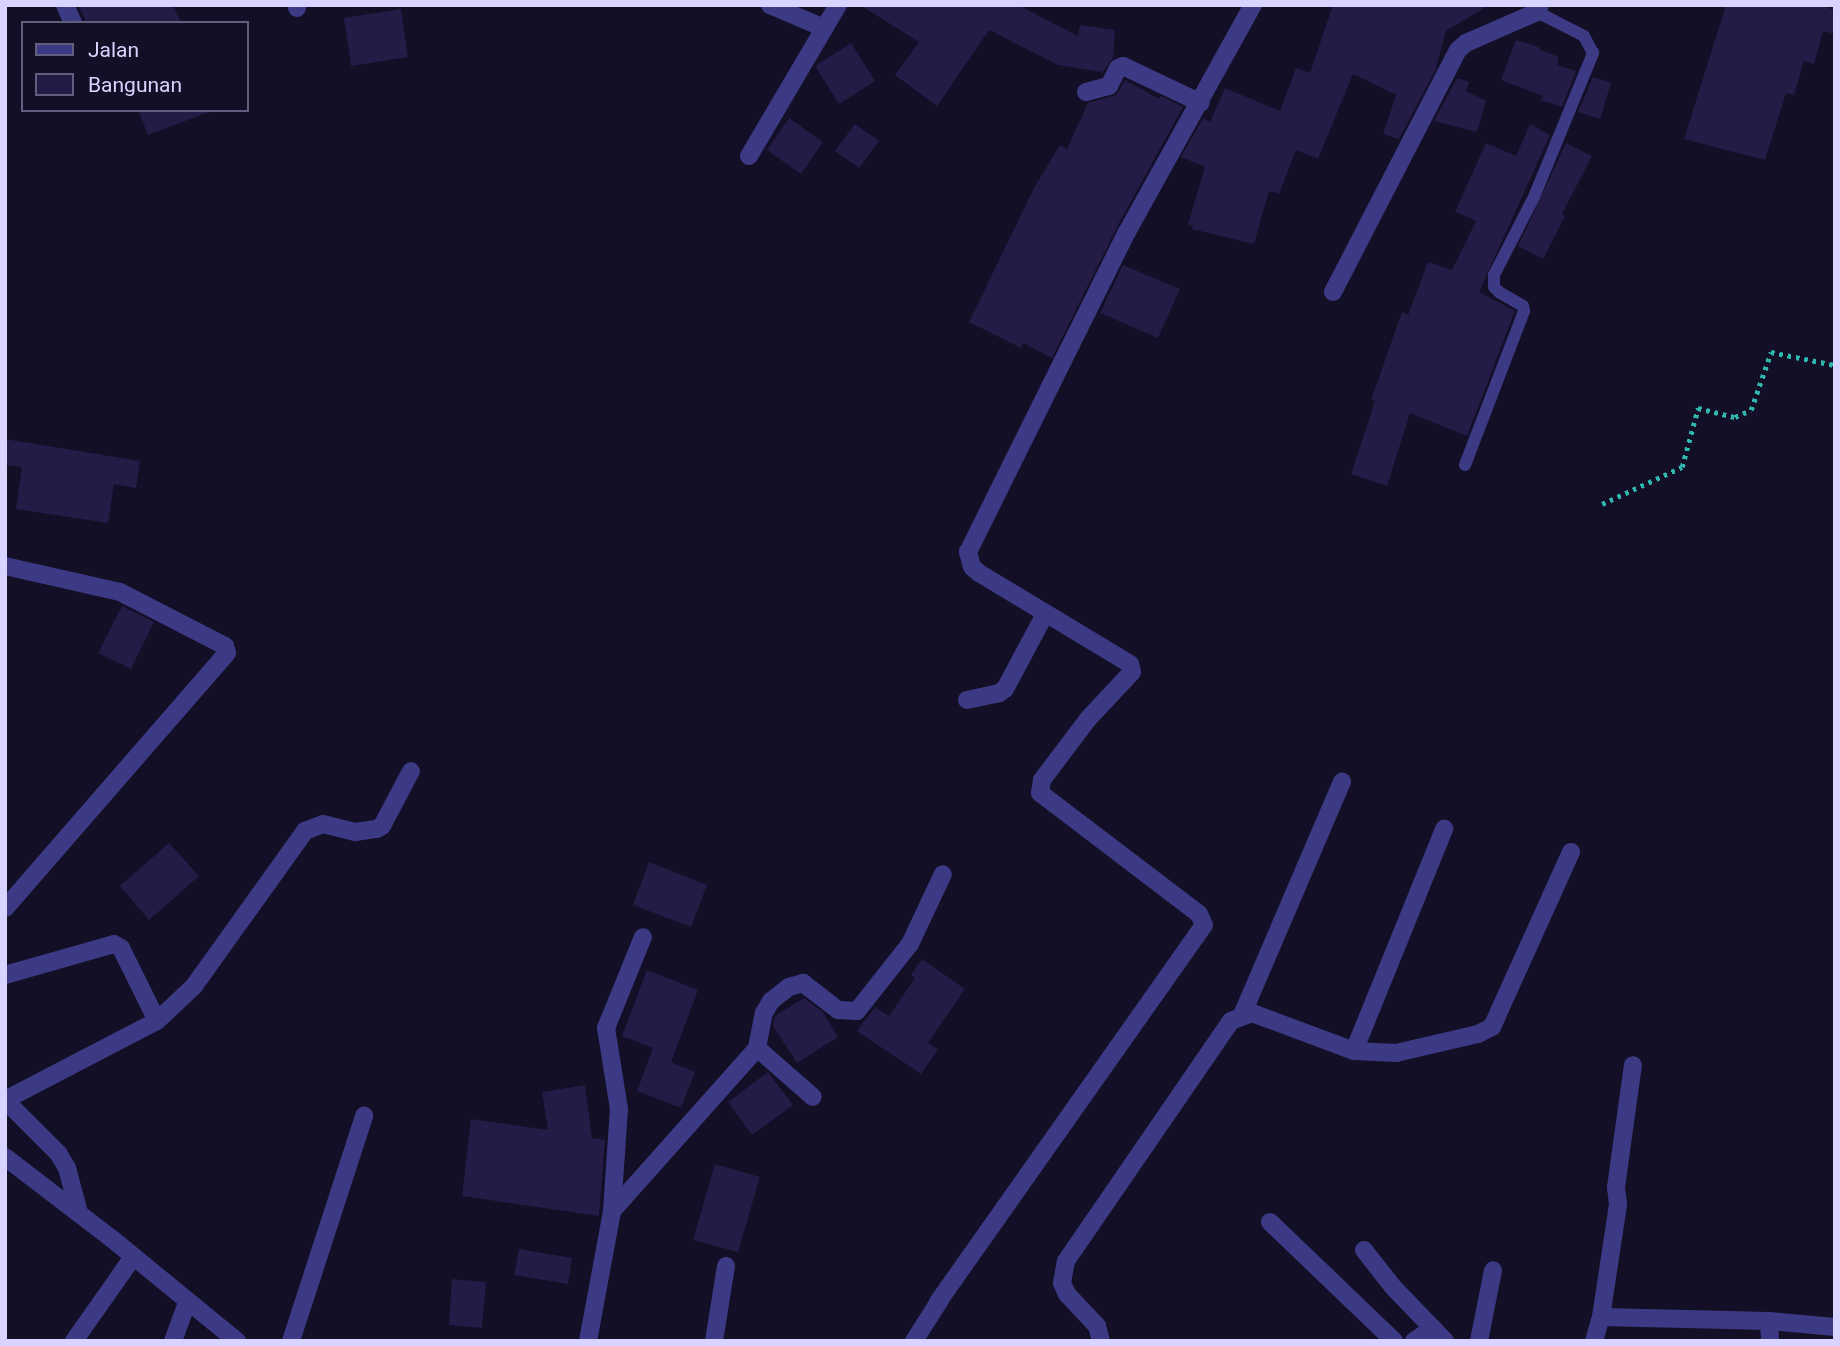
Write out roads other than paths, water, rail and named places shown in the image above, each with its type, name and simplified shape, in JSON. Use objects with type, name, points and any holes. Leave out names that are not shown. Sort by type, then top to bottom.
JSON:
[{"type":"street","points":[[65,5],[72,21]]},
{"type":"street","points":[[770,5],[824,28]]},
{"type":"street","points":[[749,156],[838,5]]},
{"type":"street","points":[[914,1341],[939,1301],[1204,925],[1199,914],[1040,793],[1042,780],[1088,719],[1132,669],[1127,661],[979,573],[972,567],[968,552],[1127,232],[1253,5]]},
{"type":"street","points":[[1333,292],[1458,51],[1466,43],[1539,8]]},
{"type":"street","points":[[1086,92],[1109,86],[1118,68],[1123,66],[1201,103]]},
{"type":"street","points":[[5,566],[120,592],[225,646],[227,653],[215,671],[5,908]]},
{"type":"street","points":[[967,700],[999,693],[1005,688],[1018,667],[1029,639],[1045,614]]},
{"type":"street","points":[[79,1213],[67,1168],[58,1153],[5,1100],[157,1021],[194,986],[305,831],[323,824],[355,832],[377,829],[382,826],[411,771]]},
{"type":"street","points":[[1242,1015],[1342,782]]},
{"type":"street","points":[[1354,1051],[1444,829]]},
{"type":"street","points":[[1101,1341],[1097,1326],[1067,1294],[1062,1283],[1066,1261],[1231,1021],[1242,1015],[1261,1014],[1354,1051],[1396,1053],[1478,1034],[1492,1027],[1571,852]]},
{"type":"street","points":[[612,1211],[757,1048],[764,1013],[771,1002],[789,987],[803,983],[838,1010],[857,1011],[910,944],[943,874]]},
{"type":"street","points":[[588,1341],[612,1211],[620,1109],[606,1028],[643,937]]},
{"type":"street","points":[[5,975],[114,944],[121,948],[157,1021]]},
{"type":"street","points":[[757,1048],[813,1097]]},
{"type":"street","points":[[1594,1341],[1601,1317],[1618,1204],[1616,1187],[1633,1065]]},
{"type":"street","points":[[291,1341],[364,1116]]},
{"type":"street","points":[[5,1157],[79,1213],[237,1341]]},
{"type":"street","points":[[1270,1222],[1394,1341]]},
{"type":"street","points":[[1364,1250],[1393,1287],[1439,1334],[1414,1341]]},
{"type":"street","points":[[76,1340],[133,1257]]},
{"type":"street","points":[[714,1341],[726,1266]]},
{"type":"street","points":[[1479,1341],[1493,1270]]},
{"type":"street","points":[[173,1341],[187,1303]]},
{"type":"street","points":[[1601,1317],[1769,1321],[1835,1327]]},
{"type":"street","points":[[1769,1321],[1770,1341]]},
{"type":"lane","points":[[1465,465],[1524,311],[1523,306],[1494,287],[1494,275],[1535,197],[1593,53],[1584,36],[1539,8]]}]
